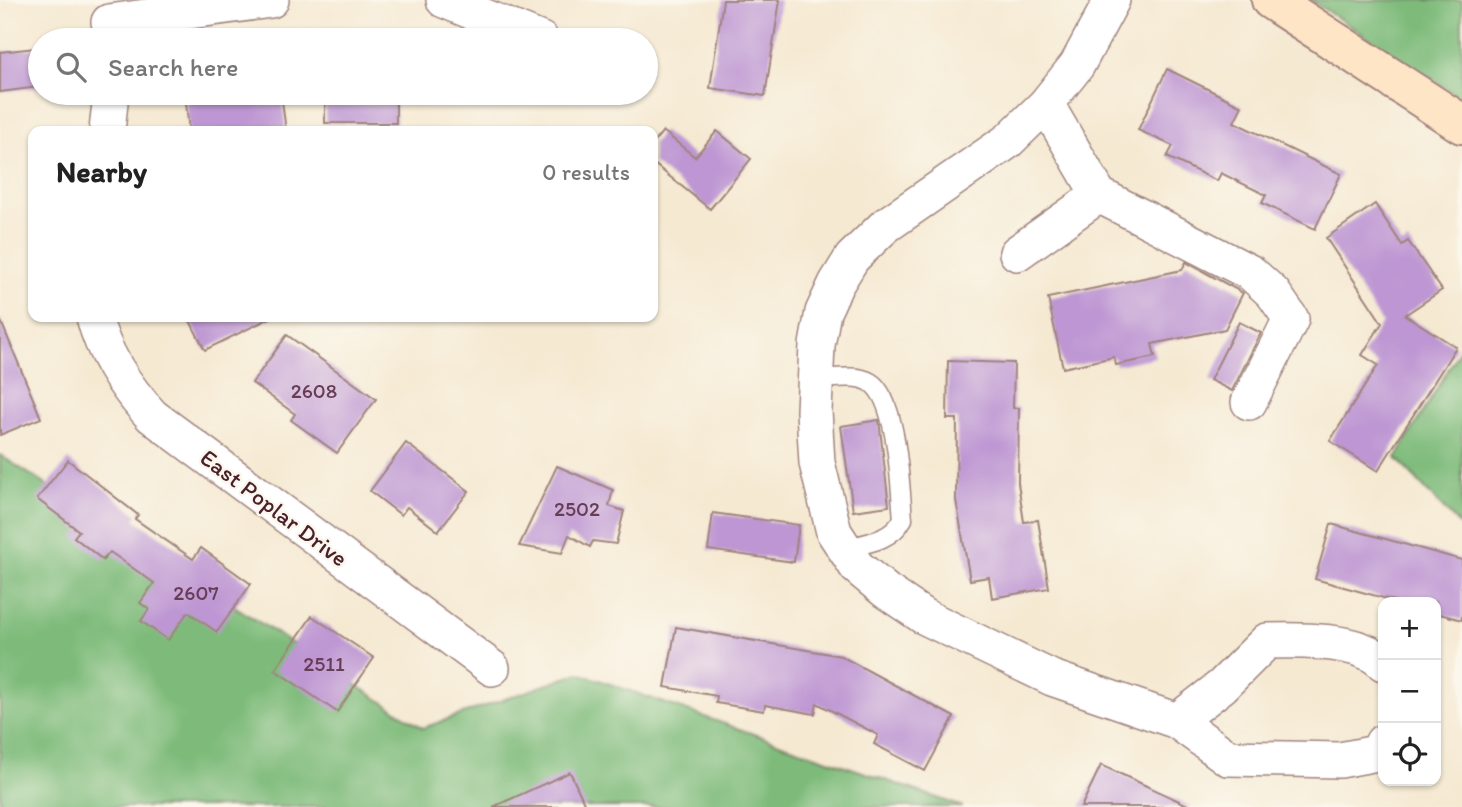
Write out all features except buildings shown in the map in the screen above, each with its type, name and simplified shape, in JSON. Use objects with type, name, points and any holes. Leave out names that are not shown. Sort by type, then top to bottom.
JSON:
[{"type":"main road","points":[[1271,0],[1462,124]]},
{"type":"street","points":[[107,21],[271,0]]},
{"type":"street","points":[[444,0],[512,28]]},
{"type":"street","points":[[1112,0],[1077,65],[1046,104],[1008,141],[885,226],[852,258],[836,284],[823,312],[817,345],[814,411],[817,463],[834,532],[857,567],[923,616],[1052,678],[1177,721],[1228,758],[1340,760],[1378,751]]},
{"type":"street","points":[[1046,104],[1099,195],[1251,273],[1273,293],[1291,320],[1249,402]]},
{"type":"street","points":[[108,126],[110,105]]},
{"type":"street","points":[[1017,253],[1099,195]]},
{"type":"street","name":"East Poplar Drive","points":[[95,322],[99,336],[117,371],[136,399],[152,416],[492,668]]},
{"type":"street","points":[[1177,721],[1222,686],[1267,641],[1347,645],[1380,660]]},
{"type":"lane","points":[[815,379],[851,378],[870,382],[887,403],[894,430],[904,519],[897,531],[880,540],[845,548]]},
{"type":"green space","points":[[1310,0],[1462,0],[1462,98]]},
{"type":"green space","points":[[1462,346],[1462,528],[1396,458]]},
{"type":"green space","points":[[0,455],[423,728],[579,673],[963,807],[0,807]]}]
